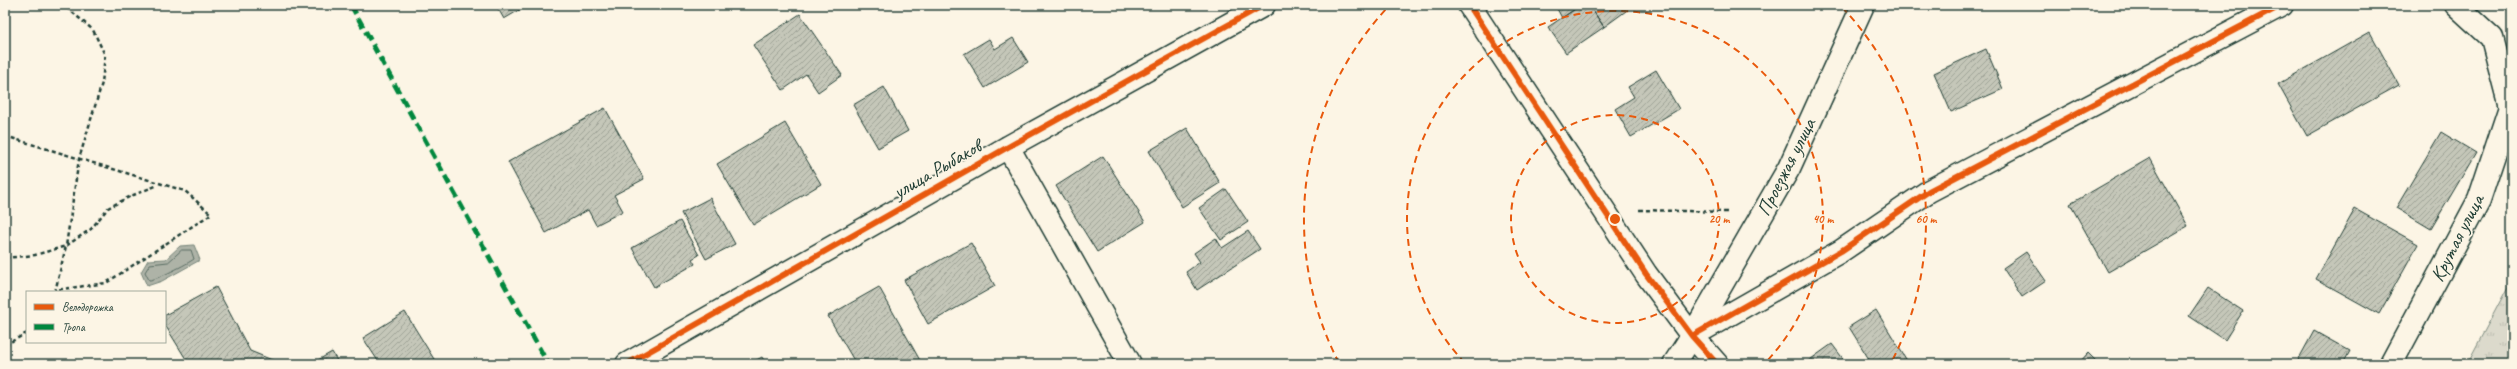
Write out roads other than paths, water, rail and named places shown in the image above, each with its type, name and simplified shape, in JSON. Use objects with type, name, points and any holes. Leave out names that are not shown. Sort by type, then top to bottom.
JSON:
[{"type":"street","name":"улица Рыбаков","points":[[627,364],[1008,147],[1264,5]]},
{"type":"street","points":[[1469,5],[1646,274],[1692,336],[1717,364]]},
{"type":"street","name":"Проезжая улица","points":[[1674,364],[1692,336],[1789,168],[1863,5]]},
{"type":"street","points":[[1692,336],[1841,251],[1929,191],[2282,5]]},
{"type":"street","name":"Крутая улица","points":[[2391,364],[2479,200],[2510,107],[2492,38],[2456,5]]},
{"type":"street","points":[[1008,147],[1130,364]]},
{"type":"water","points":[[194,245],[200,260],[162,281],[147,286],[141,272],[148,260],[166,259],[180,246]]}]
